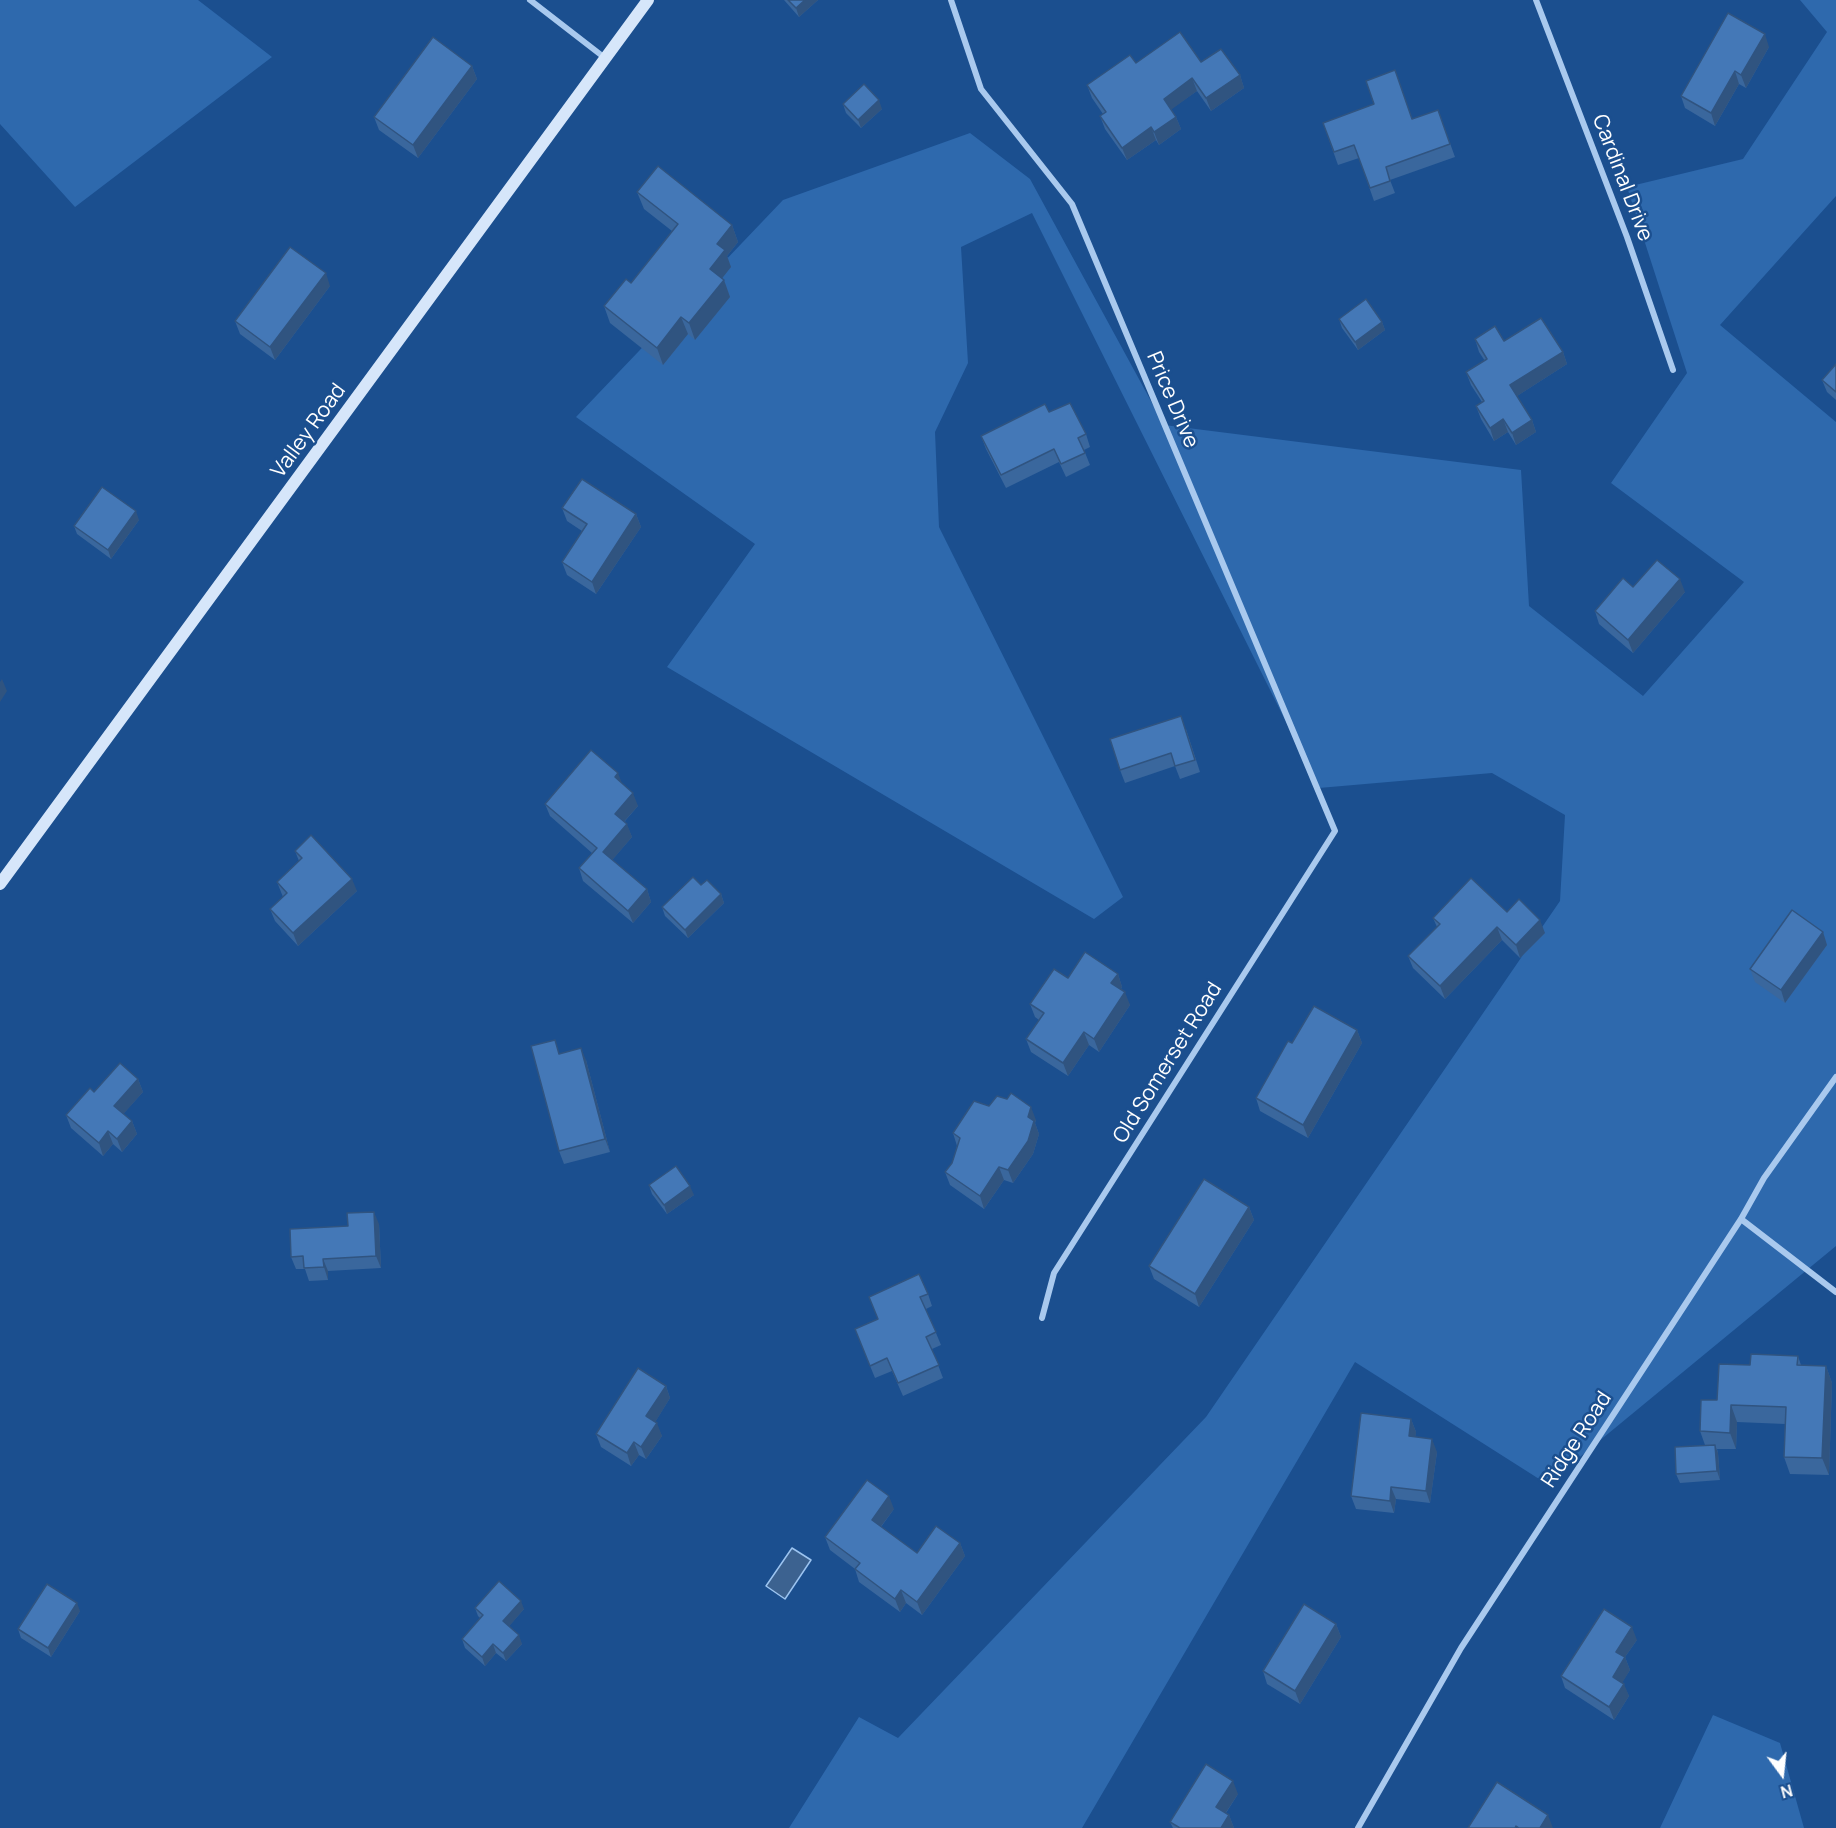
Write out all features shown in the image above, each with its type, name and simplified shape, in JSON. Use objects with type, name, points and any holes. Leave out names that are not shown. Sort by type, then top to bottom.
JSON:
[{"type":"main road","name":"Valley Road","points":[[0,884],[648,0]]},
{"type":"street","points":[[530,0],[605,58]]},
{"type":"street","name":"Price Drive","points":[[951,0],[981,89],[1072,204],[1335,831]]},
{"type":"street","name":"Cardinal Drive","points":[[1536,0],[1627,237],[1673,370]]},
{"type":"street","name":"Old Somerset Road","points":[[1042,1318],[1054,1273],[1335,831]]},
{"type":"street","name":"Ridge Road","points":[[1358,1828],[1461,1648],[1741,1219],[1764,1178],[1836,1077]]},
{"type":"street","points":[[1741,1219],[1836,1292]]},
{"type":"shaded area","points":[[0,0],[198,0],[272,57],[75,207],[0,124]]},
{"type":"shaded area","points":[[1800,0],[1836,0],[1836,196],[1720,325],[1836,422],[1836,1246],[1547,1484],[1355,1362],[1082,1828],[789,1828],[859,1717],[898,1738],[1206,1417],[1560,901],[1565,815],[1492,773],[1319,788],[1032,213],[961,247],[968,363],[935,432],[939,527],[1123,897],[1094,919],[667,667],[755,544],[576,417],[783,200],[970,133],[1030,179],[1164,425],[1521,470],[1529,606],[1643,696],[1744,582],[1611,483],[1687,373],[1627,187],[1743,159],[1827,32]]},
{"type":"shaded area","points":[[792,1548],[811,1560],[785,1599],[766,1586]]},
{"type":"shaded area","points":[[1713,1715],[1780,1743],[1804,1828],[1660,1828]]},
{"type":"building","points":[[788,0],[805,0],[796,8]]},
{"type":"building","points":[[1728,13],[1765,34],[1741,75],[1735,71],[1711,113],[1681,96]]},
{"type":"building","points":[[1180,32],[1201,62],[1221,49],[1240,75],[1206,98],[1192,78],[1164,99],[1176,117],[1154,132],[1151,127],[1122,148],[1100,116],[1106,112],[1087,85],[1130,55],[1136,63]]},
{"type":"building","points":[[433,37],[472,66],[413,145],[374,117]]},
{"type":"building","points":[[1395,70],[1412,119],[1438,110],[1450,144],[1386,167],[1390,181],[1370,188],[1354,145],[1334,152],[1323,123],[1374,104],[1366,81]]},
{"type":"building","points":[[864,84],[879,100],[858,120],[843,104]]},
{"type":"building","points":[[658,166],[732,225],[717,244],[725,250],[710,269],[724,280],[689,323],[681,317],[657,348],[604,306],[626,279],[631,283],[678,224],[637,192]]},
{"type":"building","points":[[290,247],[326,273],[270,347],[235,321]]},
{"type":"building","points":[[1366,299],[1382,322],[1355,342],[1339,319]]},
{"type":"building","points":[[1541,318],[1563,352],[1510,385],[1532,420],[1512,433],[1503,419],[1490,428],[1476,406],[1484,401],[1466,372],[1487,359],[1475,339],[1495,326],[1504,341]]},
{"type":"building","points":[[1836,364],[1836,392],[1822,380]]},
{"type":"building","points":[[1070,403],[1086,434],[1078,438],[1085,453],[1061,464],[1054,449],[1001,475],[981,436],[1045,404],[1049,412]]},
{"type":"building","points":[[582,479],[636,514],[592,582],[562,562],[587,524],[562,508]]},
{"type":"building","points":[[102,487],[136,511],[108,550],[74,526]]},
{"type":"building","points":[[1657,560],[1680,579],[1628,640],[1595,611],[1623,578],[1633,587]]},
{"type":"building","points":[[1181,716],[1195,760],[1175,766],[1171,753],[1120,770],[1110,739]]},
{"type":"building","points":[[591,750],[618,773],[615,777],[633,793],[615,814],[627,824],[603,852],[647,889],[628,911],[579,868],[597,848],[545,804]]},
{"type":"building","points":[[311,835],[352,879],[293,933],[270,909],[287,893],[277,882],[302,858],[295,851]]},
{"type":"building","points":[[693,877],[701,885],[707,880],[721,894],[685,930],[662,907]]},
{"type":"building","points":[[1471,878],[1507,912],[1519,899],[1540,920],[1516,945],[1497,927],[1440,986],[1408,956],[1440,924],[1433,918]]},
{"type":"building","points":[[1792,910],[1823,932],[1781,990],[1750,969]]},
{"type":"building","points":[[1085,952],[1118,974],[1111,983],[1125,992],[1094,1039],[1084,1032],[1063,1063],[1026,1039],[1044,1013],[1030,1004],[1054,969],[1068,978]]},
{"type":"building","points":[[1314,1006],[1357,1030],[1303,1125],[1256,1098],[1288,1041],[1292,1043]]},
{"type":"building","points":[[555,1040],[559,1054],[581,1048],[605,1139],[559,1151],[531,1046]]},
{"type":"building","points":[[120,1063],[138,1079],[114,1106],[132,1121],[117,1139],[108,1131],[99,1143],[66,1115],[90,1088],[94,1092]]},
{"type":"building","points":[[1011,1093],[1031,1107],[1028,1117],[1034,1121],[1028,1141],[1008,1170],[999,1167],[980,1196],[945,1172],[952,1163],[960,1138],[953,1133],[974,1101],[989,1106],[997,1096],[1007,1099]]},
{"type":"building","points":[[676,1166],[690,1186],[664,1205],[649,1185]]},
{"type":"building","points":[[1204,1179],[1249,1207],[1195,1294],[1149,1266]]},
{"type":"building","points":[[374,1212],[376,1256],[323,1259],[324,1267],[304,1268],[303,1256],[291,1257],[290,1229],[348,1226],[347,1213]]},
{"type":"building","points":[[919,1274],[928,1294],[920,1297],[936,1332],[926,1337],[939,1365],[898,1383],[887,1358],[870,1366],[855,1329],[878,1319],[869,1297]]},
{"type":"building","points":[[1751,1354],[1798,1356],[1797,1365],[1826,1366],[1822,1458],[1784,1457],[1786,1407],[1731,1405],[1730,1433],[1700,1431],[1701,1400],[1717,1400],[1719,1364],[1750,1365]]},
{"type":"building","points":[[638,1368],[666,1386],[646,1416],[657,1423],[641,1447],[634,1442],[627,1453],[596,1434]]},
{"type":"building","points":[[1361,1413],[1411,1419],[1409,1436],[1432,1439],[1426,1491],[1391,1487],[1390,1501],[1351,1496]]},
{"type":"building","points":[[1715,1445],[1717,1471],[1676,1474],[1675,1447]]},
{"type":"building","points":[[867,1480],[889,1496],[872,1520],[917,1553],[936,1526],[960,1543],[917,1602],[901,1590],[895,1599],[855,1569],[860,1563],[825,1537]]},
{"type":"building","points":[[499,1581],[521,1601],[503,1621],[519,1635],[503,1653],[493,1644],[482,1657],[462,1639],[483,1615],[475,1608]]},
{"type":"building","points":[[47,1584],[77,1603],[48,1648],[18,1629]]},
{"type":"building","points":[[1304,1604],[1336,1624],[1295,1691],[1263,1671]]},
{"type":"building","points":[[1604,1609],[1632,1627],[1616,1652],[1625,1657],[1613,1677],[1624,1684],[1609,1707],[1561,1676]]},
{"type":"building","points":[[1206,1764],[1233,1781],[1216,1807],[1229,1815],[1221,1828],[1180,1828],[1170,1822]]},
{"type":"building","points":[[1497,1782],[1548,1815],[1540,1828],[1516,1826],[1515,1828],[1468,1828]]}]
